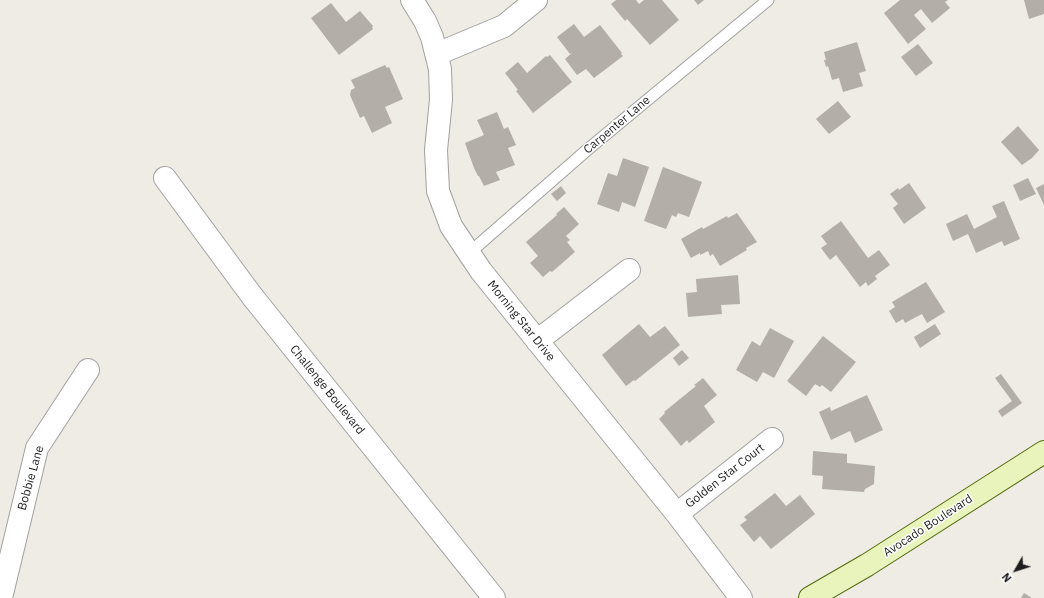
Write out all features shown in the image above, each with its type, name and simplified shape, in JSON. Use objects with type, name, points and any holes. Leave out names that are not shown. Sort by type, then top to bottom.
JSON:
[{"type":"main road","name":"Avocado Boulevard","points":[[810,598],[867,565],[1044,452]]},
{"type":"street","name":"Morning Star Drive","points":[[412,0],[425,21],[437,54],[441,84],[441,100],[436,150],[438,191],[451,226],[468,254],[677,514],[741,598]]},
{"type":"street","points":[[437,54],[504,26],[536,0]]},
{"type":"street","name":"Challenge Boulevard","points":[[165,178],[252,296],[494,598]]},
{"type":"street","points":[[537,341],[629,270]]},
{"type":"street","name":"Bobbie Lane","points":[[1,598],[37,448],[88,370]]},
{"type":"street","name":"Golden Star Court","points":[[677,514],[772,439]]},
{"type":"lane","name":"Carpenter Lane","points":[[468,254],[587,150],[768,0]]},
{"type":"building","points":[[616,0],[636,0],[639,4],[644,0],[662,0],[679,20],[650,45],[627,19],[625,21],[611,4]]},
{"type":"building","points":[[694,0],[704,0],[698,5]]},
{"type":"building","points":[[900,0],[948,0],[945,2],[950,8],[932,23],[921,9],[914,15],[926,29],[908,44],[884,13]]},
{"type":"building","points":[[1024,0],[1044,0],[1044,14],[1029,19]]},
{"type":"building","points":[[331,3],[346,22],[360,11],[373,26],[373,29],[339,55],[311,18]]},
{"type":"building","points":[[574,24],[584,37],[600,25],[623,56],[594,78],[586,69],[577,75],[565,59],[573,52],[570,54],[557,37]]},
{"type":"building","points":[[857,42],[866,71],[859,73],[863,86],[843,92],[839,78],[832,80],[828,66],[826,67],[824,60],[826,60],[824,52]]},
{"type":"building","points":[[918,44],[933,63],[916,76],[901,57]]},
{"type":"building","points":[[550,55],[572,82],[533,113],[516,91],[518,90],[505,73],[518,62],[527,73],[546,56],[547,57]]},
{"type":"building","points":[[385,65],[387,68],[389,67],[403,99],[385,107],[392,123],[372,133],[364,116],[360,118],[350,95],[351,90],[355,88],[351,80]]},
{"type":"building","points":[[838,101],[851,117],[829,134],[816,119]]},
{"type":"building","points":[[497,112],[504,129],[508,127],[516,145],[508,148],[515,165],[496,172],[500,180],[484,186],[474,168],[465,143],[484,135],[477,120]]},
{"type":"building","points":[[1018,126],[1039,150],[1032,158],[1022,165],[1001,142]]},
{"type":"building","points":[[623,158],[649,167],[635,207],[622,202],[619,212],[597,204],[608,173],[617,176]]},
{"type":"building","points":[[663,167],[702,182],[689,217],[678,213],[676,217],[672,215],[666,229],[644,221]]},
{"type":"building","points":[[1028,178],[1036,194],[1020,201],[1013,185]]},
{"type":"building","points":[[909,183],[926,208],[904,224],[893,208],[898,204],[890,194]]},
{"type":"building","points":[[1044,184],[1044,205],[1036,188]]},
{"type":"building","points":[[561,186],[566,193],[557,201],[551,194]]},
{"type":"building","points":[[1004,201],[1020,239],[1004,246],[1002,241],[976,253],[968,234],[953,241],[946,224],[967,214],[974,229],[997,217],[992,206]]},
{"type":"building","points":[[564,207],[579,224],[566,236],[570,240],[567,242],[575,252],[552,272],[550,271],[543,277],[530,263],[538,256],[526,242]]},
{"type":"building","points":[[737,213],[757,242],[746,248],[747,250],[720,266],[713,254],[710,256],[708,251],[691,258],[681,239],[702,227],[703,229],[727,216],[728,218]]},
{"type":"building","points":[[841,221],[868,258],[879,250],[890,265],[875,276],[877,279],[868,286],[866,282],[860,287],[836,255],[830,260],[821,248],[827,244],[821,236]]},
{"type":"building","points":[[738,275],[740,304],[721,305],[722,314],[688,317],[686,293],[697,292],[696,279]]},
{"type":"building","points":[[926,282],[945,312],[927,323],[922,314],[905,323],[903,319],[896,323],[889,311],[895,307],[892,302]]},
{"type":"building","points":[[639,324],[650,337],[665,326],[680,345],[635,381],[634,380],[626,386],[602,355]]},
{"type":"building","points":[[935,324],[941,334],[920,348],[914,337]]},
{"type":"building","points":[[770,328],[794,341],[774,378],[763,372],[757,382],[736,370],[752,341],[760,346]]},
{"type":"building","points":[[823,336],[856,362],[831,392],[822,385],[820,387],[815,384],[806,396],[787,381]]},
{"type":"building","points":[[682,350],[689,358],[679,366],[673,358]]},
{"type":"building","points":[[1001,374],[1022,403],[1002,417],[998,411],[1012,401],[995,378]]},
{"type":"building","points":[[703,378],[717,395],[704,406],[715,422],[689,443],[687,440],[681,446],[659,419],[665,413],[664,412],[696,386],[694,385]]},
{"type":"building","points":[[867,395],[883,430],[855,443],[850,431],[831,440],[819,412],[830,407],[831,411]]},
{"type":"building","points":[[813,451],[847,454],[847,463],[875,466],[874,484],[865,489],[864,492],[822,489],[823,476],[812,475]]},
{"type":"building","points":[[775,493],[786,506],[800,495],[815,514],[771,549],[760,536],[754,542],[740,525],[747,520],[744,517]]},
{"type":"building","points":[[1024,593],[1032,598],[1021,598]]}]
